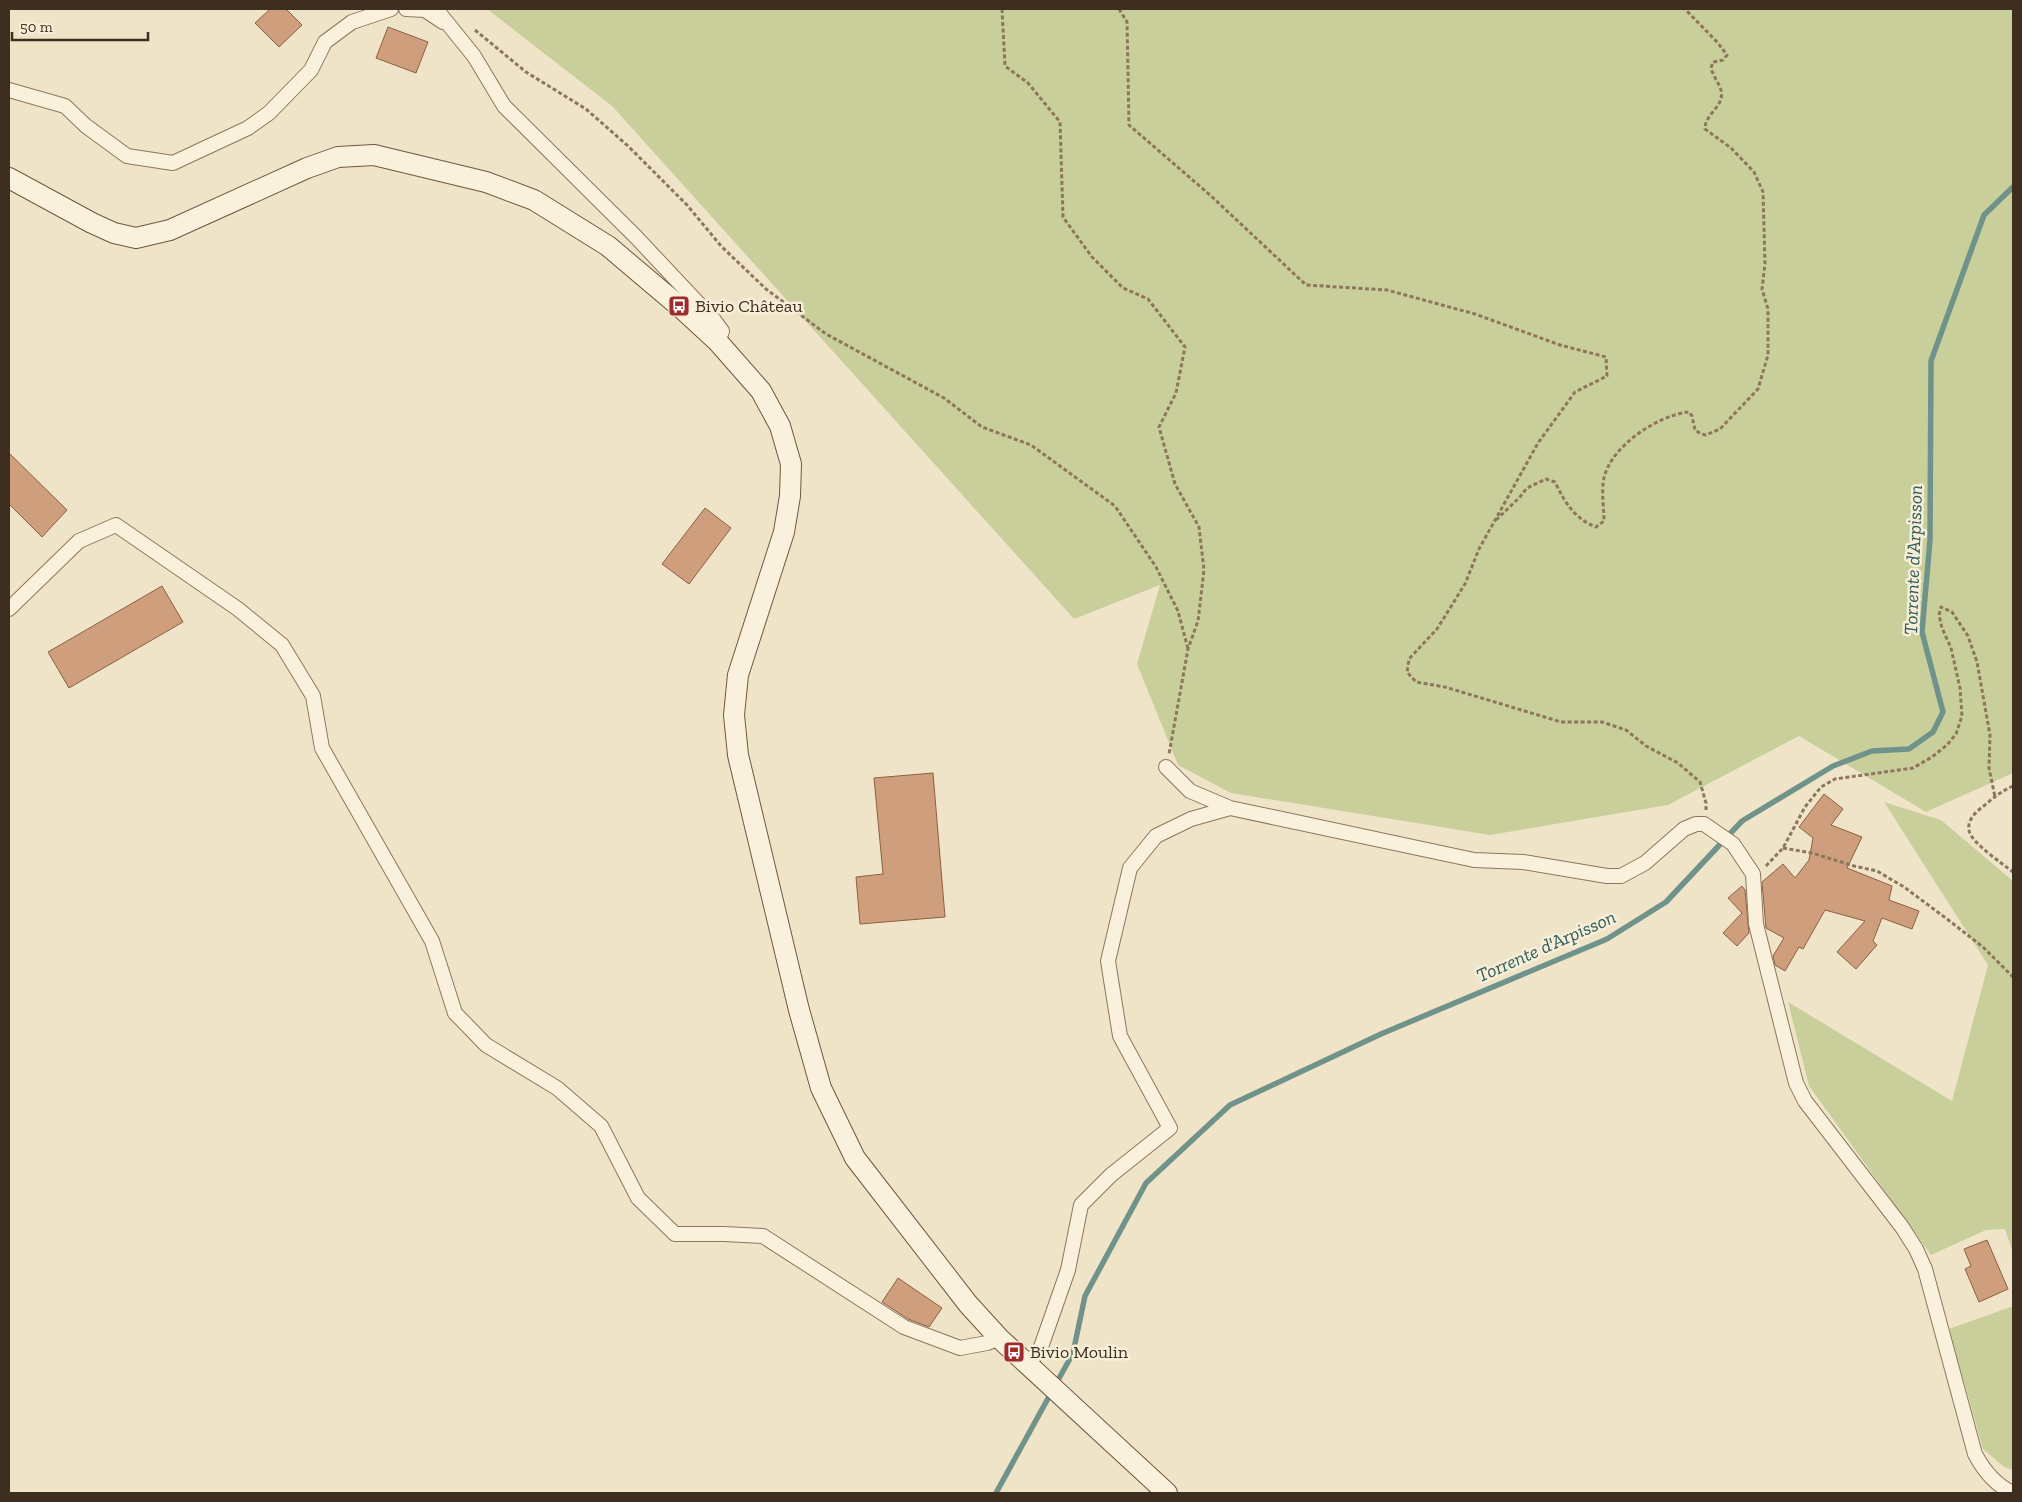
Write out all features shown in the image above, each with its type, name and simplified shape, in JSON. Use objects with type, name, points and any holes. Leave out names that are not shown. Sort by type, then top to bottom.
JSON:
[{"type":"main road","points":[[9,178],[92,223],[114,233],[136,238],[170,230],[307,168],[338,157],[374,155],[438,169],[486,182],[534,200],[608,246],[718,342],[761,391],[780,426],[791,464],[790,496],[784,532],[738,675],[734,715],[738,755],[799,1010],[821,1088],[855,1158],[968,1304],[999,1338],[1167,1493]]},
{"type":"street","points":[[9,90],[65,106],[86,126],[127,156],[173,163],[248,128],[269,113],[311,70],[325,42],[352,22],[391,9]]},
{"type":"street","points":[[406,9],[425,10],[452,28]]},
{"type":"street","points":[[436,9],[474,56],[504,106],[636,236],[714,320],[722,331],[718,342]]},
{"type":"street","points":[[9,609],[79,541],[116,525],[238,608],[282,645],[313,696],[322,748],[432,941],[455,1014],[486,1044],[557,1088],[601,1126],[638,1198],[674,1234],[763,1236],[904,1327],[960,1348],[987,1343],[999,1338]]},
{"type":"street","points":[[1166,767],[1190,791],[1230,808],[1474,860],[1523,862],[1607,876],[1621,876],[1645,863],[1684,829],[1696,824],[1710,827],[1733,844],[1753,874],[1756,924],[1796,1084],[1805,1101],[1902,1227],[1916,1249],[1925,1269],[1975,1454],[1982,1467],[1994,1480],[2013,1493]]},
{"type":"street","points":[[1033,1370],[1068,1270],[1081,1205],[1111,1175],[1170,1128],[1120,1036],[1108,961],[1130,868],[1156,836],[1191,819],[1230,808]]},
{"type":"path","points":[[1002,9],[1005,66],[1028,84],[1060,122],[1064,217],[1092,257],[1123,288],[1148,299],[1185,347],[1176,392],[1159,427],[1174,484],[1199,527],[1204,570],[1198,621],[1188,649],[1166,767]]},
{"type":"path","points":[[1119,9],[1127,22],[1129,125],[1210,195],[1306,285],[1387,290],[1475,314],[1560,345],[1606,357],[1607,376],[1575,392],[1538,443],[1479,549],[1465,584],[1437,629],[1409,659],[1407,672],[1416,682],[1445,687],[1561,722],[1602,722],[1626,730],[1646,746],[1678,763],[1700,782],[1710,827]]},
{"type":"path","points":[[1495,521],[1527,488],[1546,479],[1555,482],[1568,506],[1578,518],[1596,527],[1604,521],[1604,477],[1618,451],[1640,433],[1670,416],[1683,413],[1689,412],[1692,416],[1695,430],[1701,434],[1706,435],[1720,429],[1758,389],[1768,355],[1768,309],[1762,289],[1765,264],[1763,192],[1754,172],[1731,148],[1705,128],[1705,122],[1710,113],[1721,101],[1721,91],[1711,68],[1713,62],[1723,60],[1726,56],[1718,43],[1685,9]]},
{"type":"path","points":[[452,28],[470,26],[526,72],[586,109],[634,152],[687,205],[721,246],[766,289],[826,334],[944,398],[982,427],[1031,445],[1115,506],[1156,567],[1174,602],[1178,610],[1188,649]]},
{"type":"path","points":[[1753,874],[1764,868],[1783,848],[1804,807],[1821,787],[1835,779],[1913,768],[1932,757],[1956,734],[1962,716],[1960,688],[1951,648],[1940,622],[1941,607],[1952,612],[1968,636],[1977,662],[1990,735],[1989,768],[1995,797]]},
{"type":"path","points":[[2013,786],[2002,790],[1977,811],[1971,820],[1969,830],[1973,839],[2013,872]]},
{"type":"path","points":[[1783,848],[1812,853],[1878,871],[1947,918],[1983,947],[2013,977]]},
{"type":"green space","points":[[487,9],[2013,9],[2013,773],[1926,812],[1799,736],[1668,805],[1490,835],[1231,793],[1178,765],[1137,664],[1160,585],[1074,619],[612,106]]},
{"type":"green space","points":[[1884,802],[1941,820],[2013,881],[2013,1253],[2005,1229],[1986,1230],[1931,1255],[1809,1086],[1788,1002],[1952,1101],[1988,965]]},
{"type":"green space","points":[[2013,1306],[2013,1470],[2004,1467],[1983,1449],[1949,1329]]},
{"type":"building","points":[[270,9],[286,9],[302,25],[279,47],[255,23]]},
{"type":"building","points":[[388,27],[428,42],[416,73],[376,58]]},
{"type":"building","points":[[9,453],[67,510],[42,537],[9,504]]},
{"type":"building","points":[[705,508],[731,528],[689,584],[662,564]]},
{"type":"building","points":[[162,586],[183,622],[69,688],[48,652]]},
{"type":"building","points":[[933,773],[945,917],[860,924],[856,877],[883,874],[874,778]]},
{"type":"building","points":[[1824,794],[1843,809],[1831,825],[1862,837],[1847,868],[1892,886],[1889,900],[1919,911],[1912,929],[1882,918],[1873,941],[1877,945],[1856,969],[1837,952],[1865,921],[1825,910],[1803,949],[1799,947],[1785,971],[1775,965],[1773,956],[1784,938],[1766,928],[1762,882],[1783,864],[1795,878],[1809,860],[1813,838],[1799,827]]},
{"type":"building","points":[[1742,886],[1745,890],[1749,933],[1737,946],[1723,933],[1742,913],[1728,898]]},
{"type":"building","points":[[1987,1240],[2008,1289],[1979,1302],[1965,1269],[1971,1266],[1964,1249]]},
{"type":"building","points":[[898,1278],[942,1308],[929,1327],[908,1319],[882,1302]]},
{"type":"waterway","name":"Torrente d'Arpisson","points":[[996,1493],[1073,1353],[1085,1296],[1146,1183],[1230,1105],[1381,1034],[1607,939],[1666,902],[1742,821],[1833,766],[1872,751],[1909,749],[1933,732],[1943,712],[1922,632],[1930,540],[1931,361],[1984,215],[2013,187]]},
{"type":"place","name":"Bivio Château","points":[[679,306]]},
{"type":"place","name":"Bivio Moulin","points":[[1014,1352]]}]
